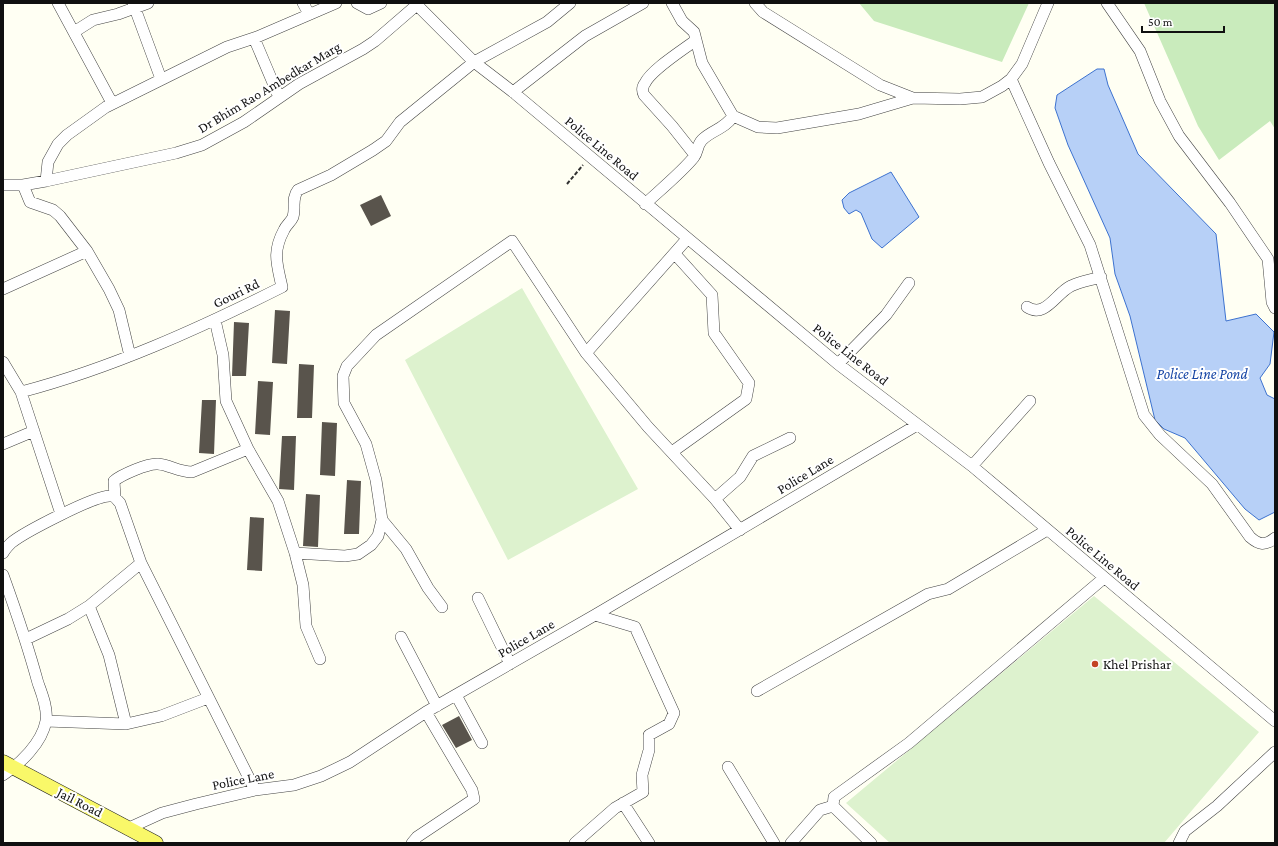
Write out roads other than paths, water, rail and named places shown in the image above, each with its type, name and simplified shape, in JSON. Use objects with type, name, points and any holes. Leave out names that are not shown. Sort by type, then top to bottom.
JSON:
[{"type":"main road","name":"Jail Road","points":[[6,768],[130,828],[156,843]]},
{"type":"street","points":[[58,3],[112,103]]},
{"type":"street","points":[[74,32],[93,20],[148,3]]},
{"type":"street","points":[[303,3],[309,14]]},
{"type":"street","points":[[46,181],[48,162],[58,144],[112,103],[227,47],[254,38],[336,3]]},
{"type":"street","points":[[357,3],[368,9],[381,3]]},
{"type":"street","name":"Police Line Road","points":[[417,3],[474,62],[513,92],[838,364],[972,466],[1275,721]]},
{"type":"street","name":"Dr Bhim Rao Ambedkar Marg","points":[[3,185],[23,185],[46,181],[176,153],[199,146],[244,122],[279,97],[375,41],[417,3]]},
{"type":"street","points":[[474,62],[547,22],[570,3]]},
{"type":"street","points":[[513,92],[585,36],[643,3]]},
{"type":"street","points":[[672,3],[682,21],[694,32],[702,63],[733,116],[758,127],[778,128],[859,114],[913,98],[960,99],[982,96],[1002,86],[1010,79],[1022,64],[1048,3]]},
{"type":"street","points":[[755,3],[763,12],[868,80],[913,98]]},
{"type":"street","points":[[1107,3],[1140,51],[1160,101],[1179,136],[1230,203],[1268,259],[1272,302],[1275,308]]},
{"type":"street","points":[[135,6],[161,79]]},
{"type":"street","points":[[254,38],[279,97]]},
{"type":"street","points":[[695,156],[642,91],[643,85],[650,76],[696,40]]},
{"type":"street","name":"Gouri Rd","points":[[21,392],[57,382],[130,356],[216,320],[282,287],[275,258],[277,245],[285,228],[292,220],[294,215],[294,195],[298,190],[331,175],[386,141],[400,122],[474,62]]},
{"type":"street","points":[[1010,79],[1049,163],[1090,245],[1144,415],[1160,435],[1212,484],[1250,537],[1256,543],[1264,544],[1275,539]]},
{"type":"street","points":[[645,204],[695,156],[698,144],[708,135],[729,123],[733,116]]},
{"type":"street","points":[[23,185],[30,202],[53,210],[57,213],[87,251],[109,289],[119,310],[130,356]]},
{"type":"street","points":[[586,353],[687,239]]},
{"type":"street","points":[[295,553],[345,556],[358,554],[371,545],[378,536],[382,520],[379,499],[366,444],[347,408],[342,391],[342,376],[347,366],[376,335],[512,241],[586,353],[648,427],[715,499],[740,530]]},
{"type":"street","points":[[3,289],[87,251]]},
{"type":"street","points":[[672,452],[746,399],[750,383],[714,333],[712,295],[675,254]]},
{"type":"street","points":[[1027,307],[1031,310],[1044,310],[1069,287],[1101,277]]},
{"type":"street","points":[[838,364],[886,315],[909,282]]},
{"type":"street","points":[[216,320],[223,355],[226,401],[248,449],[278,501],[295,553],[303,585],[306,626],[320,659]]},
{"type":"street","points":[[3,362],[21,392],[61,514]]},
{"type":"street","points":[[972,466],[1030,401]]},
{"type":"street","name":"Police Lane","points":[[130,828],[169,812],[256,790],[294,785],[321,776],[350,762],[426,712],[595,615],[917,425]]},
{"type":"street","points":[[3,444],[34,431]]},
{"type":"street","points":[[715,499],[740,477],[753,456],[790,438]]},
{"type":"street","points":[[115,497],[114,481],[151,465],[161,464],[183,472],[192,472],[248,449]]},
{"type":"street","points":[[3,553],[11,543],[61,514],[102,497],[110,495],[115,497],[120,503],[141,563],[208,698],[256,790]]},
{"type":"street","points":[[382,520],[406,549],[428,588],[442,608]]},
{"type":"street","points":[[757,691],[928,594],[948,589],[1047,530]]},
{"type":"street","points":[[26,639],[68,619],[89,606],[141,563]]},
{"type":"street","points":[[3,575],[26,639],[44,703],[46,721],[42,733],[34,746],[6,768]]},
{"type":"street","points":[[833,806],[834,797],[909,743],[1104,578]]},
{"type":"street","points":[[478,598],[510,664]]},
{"type":"street","points":[[89,606],[109,655],[126,724]]},
{"type":"street","points":[[575,843],[615,808],[643,792],[642,774],[649,750],[649,735],[669,724],[674,713],[635,627],[595,615]]},
{"type":"street","points":[[401,637],[437,706]]},
{"type":"street","points":[[456,695],[482,742]]},
{"type":"street","points":[[46,721],[126,724],[160,716],[208,698]]},
{"type":"street","points":[[412,843],[417,837],[474,799],[472,790],[426,712]]},
{"type":"street","points":[[1179,843],[1185,831],[1218,806],[1275,752]]},
{"type":"street","points":[[728,767],[774,843]]},
{"type":"street","points":[[623,803],[650,843]]},
{"type":"street","points":[[791,843],[820,810],[833,806]]},
{"type":"street","points":[[833,806],[871,843]]},
{"type":"water","name":"Police Line Pond","points":[[1097,69],[1104,69],[1108,85],[1138,154],[1216,234],[1226,321],[1256,314],[1274,332],[1270,364],[1260,378],[1267,395],[1275,399],[1275,512],[1259,520],[1245,509],[1185,438],[1164,429],[1155,420],[1130,316],[1115,274],[1110,238],[1068,145],[1055,108],[1057,95]]},
{"type":"water","points":[[891,172],[919,217],[882,248],[872,239],[861,213],[856,210],[849,214],[844,208],[842,200],[849,193]]},
{"type":"place","name":"Khel Prishar","points":[[1095,664]]}]
